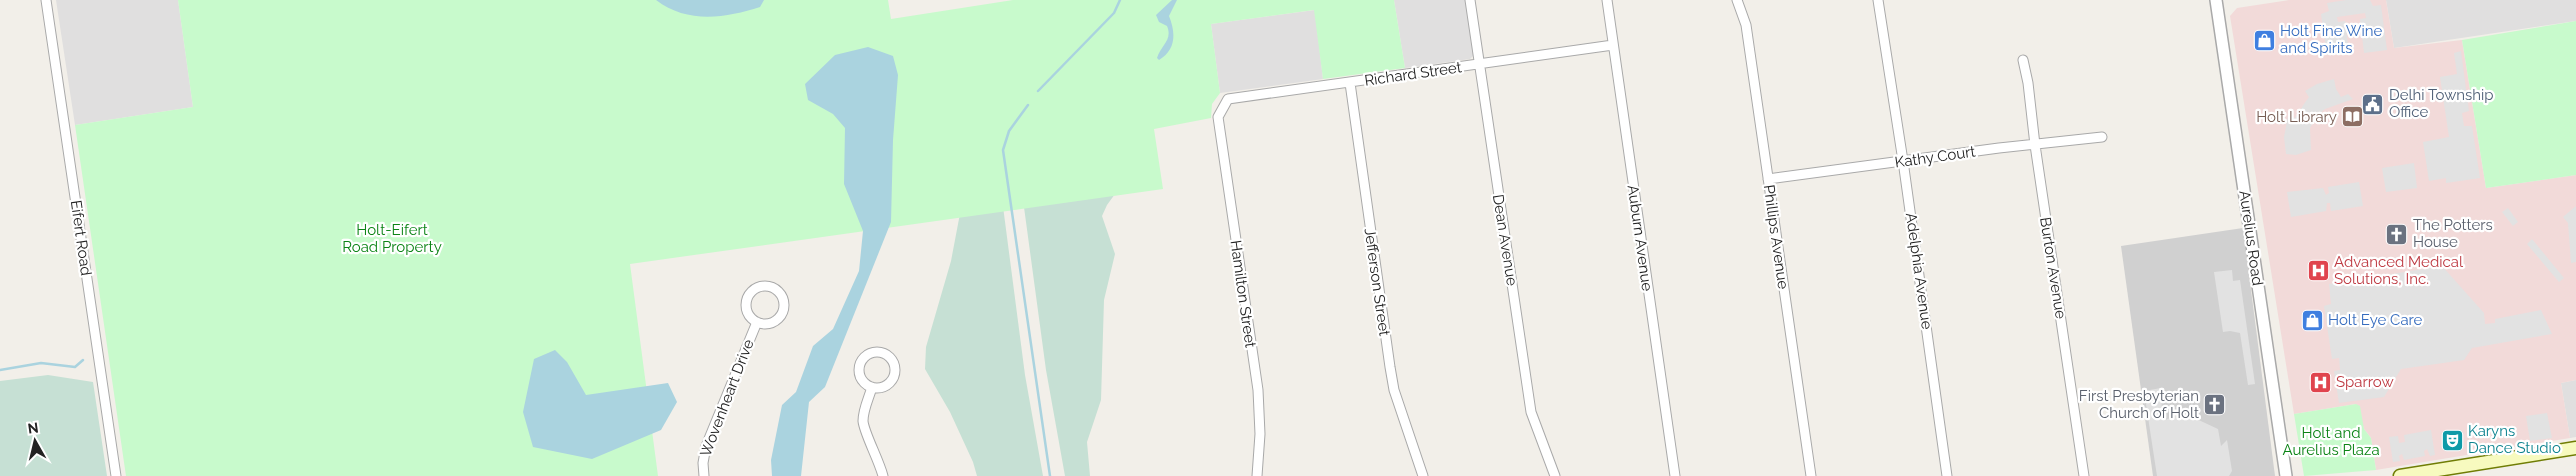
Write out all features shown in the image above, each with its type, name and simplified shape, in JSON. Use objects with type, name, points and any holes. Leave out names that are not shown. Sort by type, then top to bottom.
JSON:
[{"type":"main road","points":[[2400,476],[2576,448]]},
{"type":"street","name":"Eifert Road","points":[[46,0],[116,476]]},
{"type":"street","name":"Dean Avenue","points":[[1470,0],[1531,412],[1555,476]]},
{"type":"street","name":"Auburn Avenue","points":[[1606,0],[1674,476]]},
{"type":"street","name":"Phillips Avenue","points":[[1737,0],[1746,25],[1811,476]]},
{"type":"street","name":"Adelphia Avenue","points":[[1878,0],[1903,161],[1947,476]]},
{"type":"street","name":"Aurelius Road","points":[[2217,0],[2286,476]]},
{"type":"street","name":"Richard Street","points":[[1219,112],[1228,99],[1239,96],[1350,83],[1613,45]]},
{"type":"street","name":"Burton Avenue","points":[[2023,60],[2028,83],[2035,145],[2084,476]]},
{"type":"street","name":"Jefferson Street","points":[[1350,83],[1394,390],[1423,476]]},
{"type":"street","name":"Hamilton Street","points":[[1219,112],[1219,130],[1258,390],[1260,424],[1257,476]]},
{"type":"street","name":"Kathy Court","points":[[1768,179],[2102,137]]},
{"type":"street","name":"Wovenheart Drive","points":[[759,287],[772,287],[783,297],[784,308],[781,316],[771,323],[757,322],[749,314],[748,298],[759,287]]},
{"type":"street","name":"Wovenheart Drive","points":[[704,476],[703,463],[706,446],[757,322]]},
{"type":"street","points":[[873,352],[885,353],[893,361],[895,373],[889,384],[878,388],[872,387],[862,380],[860,363],[868,354],[873,352]]},
{"type":"street","points":[[872,387],[864,412],[863,423],[879,460],[883,476]]},
{"type":"shaded area","points":[[56,0],[178,0],[193,107],[75,125]]},
{"type":"shaded area","points":[[1394,0],[1466,0],[1474,55],[1470,59],[1405,68]]},
{"type":"shaded area","points":[[2289,0],[2386,0],[2394,48],[2462,40],[2486,188],[2576,175],[2576,380],[2561,383],[2570,438],[2376,470],[2371,438],[2364,429],[2356,404],[2294,414],[2230,16],[2237,8]]},
{"type":"shaded area","points":[[2346,0],[2370,0],[2373,6],[2381,5],[2387,50],[2364,53],[2360,19],[2366,18],[2365,13],[2337,17],[2338,22],[2345,21],[2349,52],[2327,55],[2321,14],[2329,11],[2327,3]]},
{"type":"shaded area","points":[[2386,0],[2576,0],[2576,21],[2394,48]]},
{"type":"shaded area","points":[[1315,10],[1323,79],[1220,93],[1211,24]]},
{"type":"shaded area","points":[[2461,51],[2469,111],[2462,113],[2464,126],[2472,126],[2480,178],[2446,183],[2446,178],[2429,181],[2423,142],[2449,137],[2440,77],[2457,74],[2454,53]]},
{"type":"shaded area","points":[[2334,79],[2336,89],[2341,97],[2348,94],[2353,99],[2325,109],[2317,116],[2310,128],[2311,150],[2296,155],[2286,154],[2284,137],[2288,116],[2295,118],[2309,97],[2305,91],[2317,84]]},
{"type":"shaded area","points":[[2414,163],[2417,188],[2386,192],[2382,168]]},
{"type":"shaded area","points":[[2359,182],[2363,206],[2331,211],[2330,203],[2327,203],[2326,211],[2291,217],[2287,192],[2323,188],[2326,195],[2329,193],[2328,187]]},
{"type":"shaded area","points":[[2576,206],[2576,262],[2571,263],[2568,223],[2563,217]]},
{"type":"shaded area","points":[[2508,208],[2518,222],[2513,226],[2502,212]]},
{"type":"shaded area","points":[[2243,228],[2275,476],[2153,476],[2121,246]]},
{"type":"shaded area","points":[[2532,239],[2564,278],[2559,282],[2527,244]]},
{"type":"shaded area","points":[[2442,266],[2484,313],[2485,324],[2495,323],[2495,319],[2541,310],[2552,334],[2472,348],[2464,360],[2401,369],[2384,397],[2339,403],[2334,371],[2340,370],[2339,358],[2332,359],[2324,306],[2331,304],[2329,284]]},
{"type":"shaded area","points":[[2232,270],[2233,281],[2240,280],[2255,384],[2248,385],[2240,333],[2223,332],[2214,272]]},
{"type":"shaded area","points":[[2576,380],[2576,437],[2570,438],[2561,383]]},
{"type":"shaded area","points":[[2161,388],[2162,416],[2165,420],[2170,418],[2173,408],[2218,429],[2221,446],[2227,440],[2232,471],[2229,476],[2157,476],[2144,391]]},
{"type":"shaded area","points":[[2547,413],[2552,438],[2530,441],[2526,416]]},
{"type":"shaded area","points":[[2431,430],[2435,455],[2430,456],[2427,449],[2424,451],[2425,456],[2404,460],[2402,454],[2399,456],[2400,461],[2393,462],[2389,437],[2398,436],[2399,443],[2405,442],[2404,435]]},
{"type":"green space","name":"Holt-Eifert Road Property","points":[[178,0],[888,0],[891,19],[1013,0],[1394,0],[1405,68],[1323,79],[1314,10],[1211,24],[1220,93],[1212,104],[1211,118],[1154,129],[1163,189],[630,264],[658,476],[126,476],[75,125],[193,107]]},
{"type":"green space","points":[[2576,21],[2576,175],[2486,188],[2462,40]]},
{"type":"green space","points":[[970,161],[1001,191],[1025,375],[1043,476],[977,476],[973,462],[950,412],[925,369],[926,347],[951,261]]},
{"type":"green space","points":[[1131,172],[1107,205],[1102,216],[1115,254],[1104,300],[1101,400],[1087,442],[1090,476],[1065,476],[1046,370],[1021,185]]},
{"type":"green space","points":[[48,375],[93,382],[107,476],[0,476],[0,381]]},
{"type":"green space","name":"Holt and Aurelius Plaza","points":[[2356,404],[2360,406],[2364,429],[2371,438],[2376,470],[2304,476],[2294,414]]},
{"type":"water","points":[[656,0],[764,0],[760,7],[747,11],[707,17],[681,13],[668,8]]},
{"type":"water","points":[[1172,0],[1177,0],[1169,16],[1173,29],[1173,41],[1169,51],[1159,60],[1157,58],[1159,53],[1169,35],[1167,26],[1159,22],[1156,15]]},
{"type":"water","points":[[868,47],[893,56],[898,75],[893,140],[891,222],[825,387],[809,402],[801,476],[772,476],[771,460],[782,405],[796,392],[813,346],[833,329],[859,271],[863,231],[844,184],[845,128],[833,114],[808,100],[805,84],[835,55]]},
{"type":"water","points":[[555,350],[567,362],[586,395],[668,383],[677,402],[661,430],[592,459],[533,447],[523,412],[534,359]]},
{"type":"waterway","points":[[1038,91],[1114,13],[1120,0]]},
{"type":"waterway","points":[[1028,105],[1009,131],[1003,150],[1050,476]]},
{"type":"waterway","points":[[0,370],[41,363],[75,367],[83,360]]},
{"type":"place","name":"Holt Fine Wine and Spirits","points":[[2264,40]]},
{"type":"place","name":"Delhi Township Office","points":[[2373,104]]},
{"type":"place","name":"Holt Library","points":[[2353,117]]},
{"type":"place","name":"The Potters House","points":[[2397,234]]},
{"type":"place","name":"Advanced Medical Solutions, Inc.","points":[[2318,271]]},
{"type":"place","name":"Holt Eye Care","points":[[2312,320]]},
{"type":"place","name":"Sparrow","points":[[2320,382]]},
{"type":"place","name":"First Presbyterian Church of Holt","points":[[2215,405]]},
{"type":"place","name":"Karyns Dance Studio","points":[[2452,440]]}]
